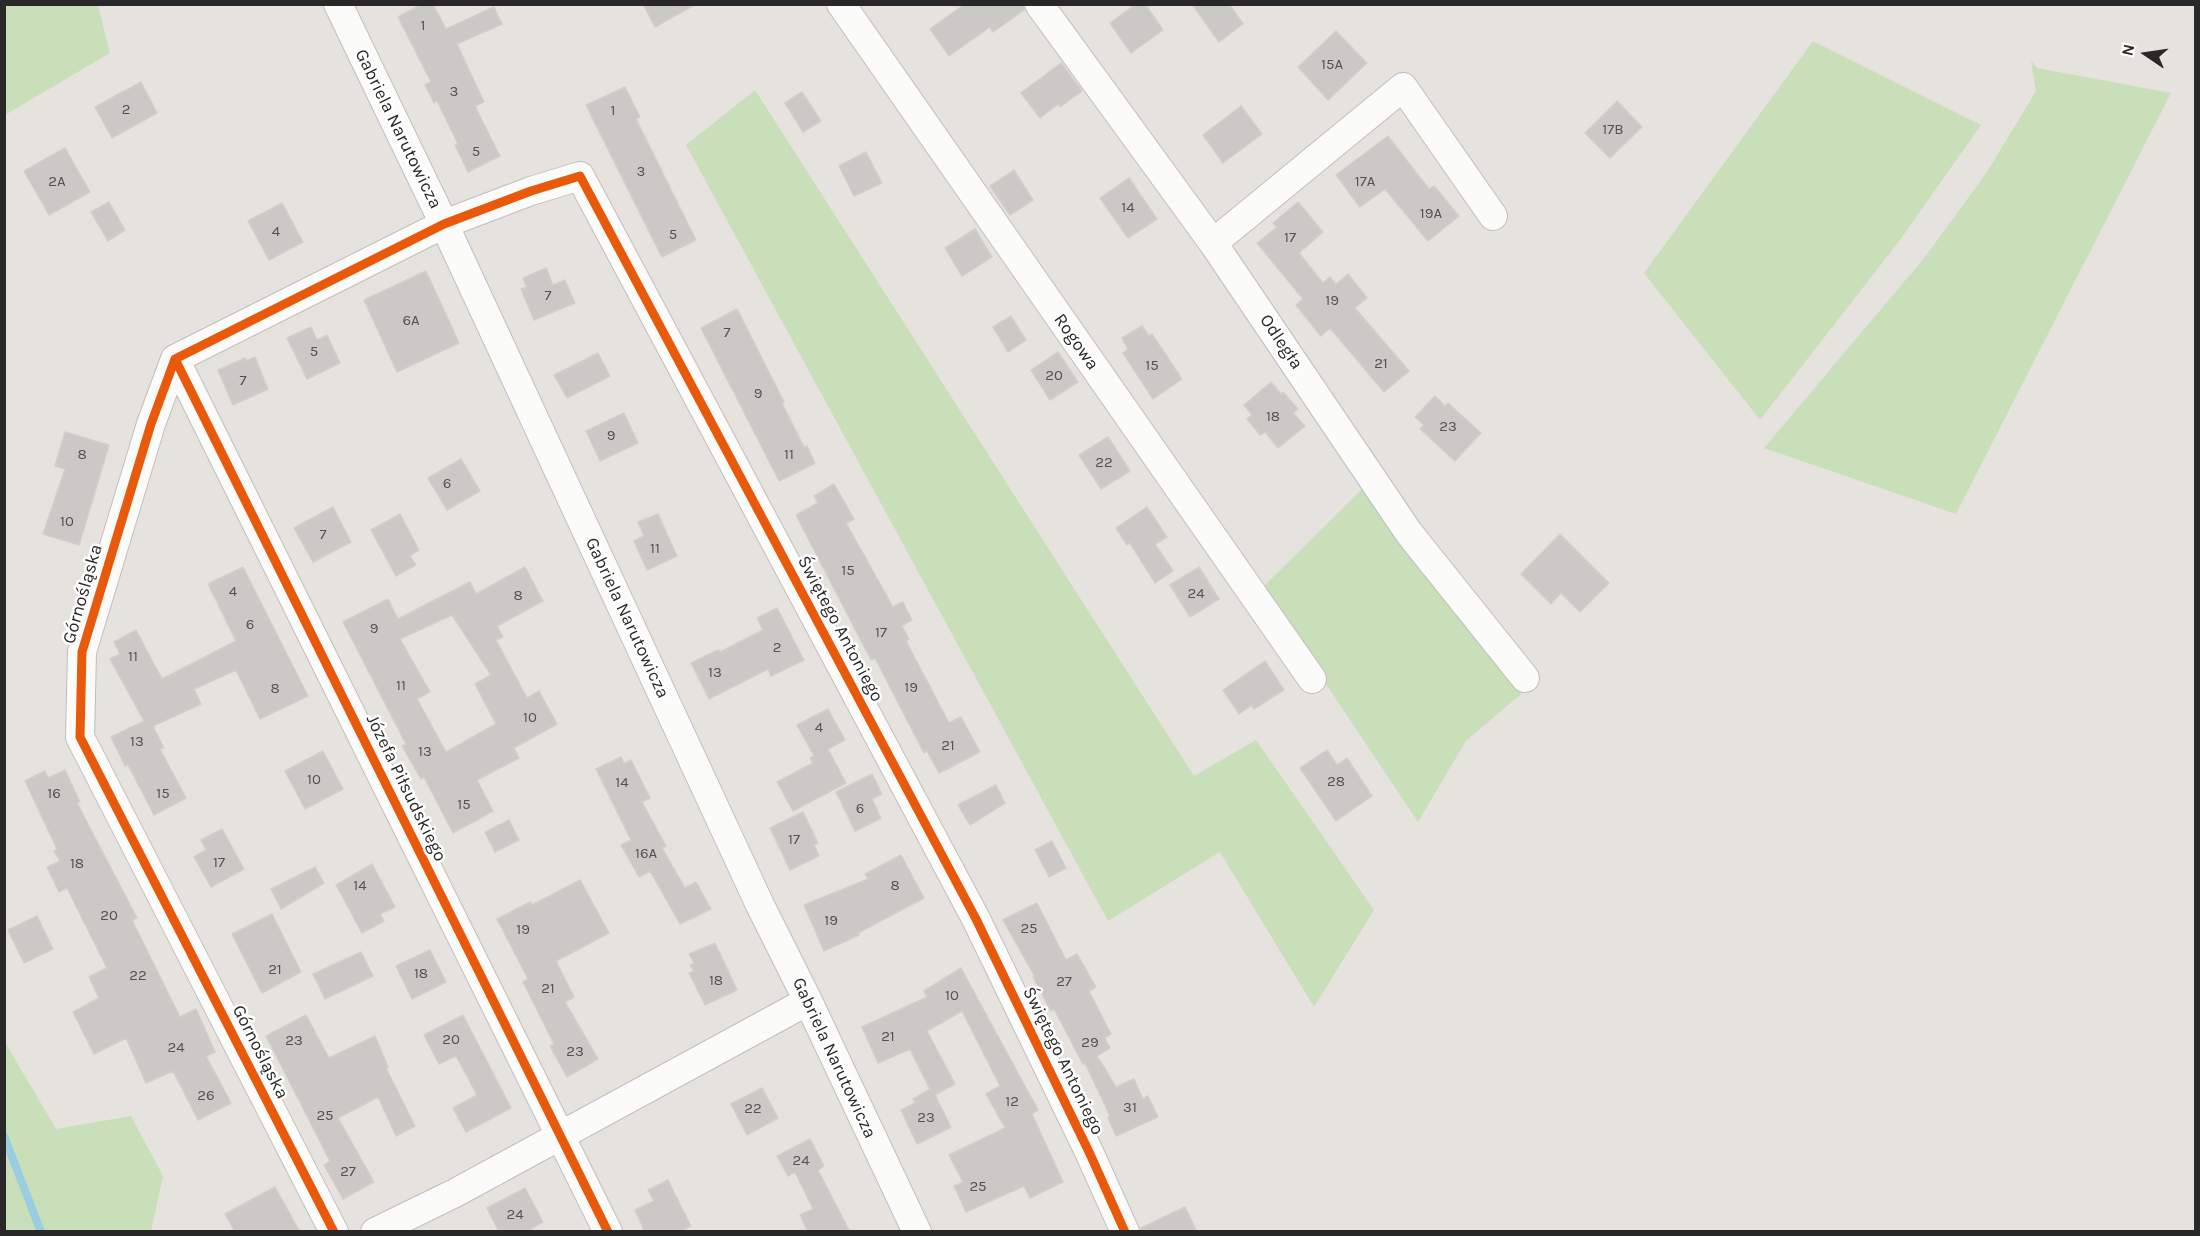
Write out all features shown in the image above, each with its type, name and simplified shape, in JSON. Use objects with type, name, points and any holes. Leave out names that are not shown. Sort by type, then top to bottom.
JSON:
[{"type":"street","name":"Gabriela Narutowicza","points":[[338,4],[444,224],[760,905],[917,1232]]},
{"type":"street","name":"Rogowa","points":[[841,4],[1312,679]]},
{"type":"street","name":"Odległa","points":[[1040,4],[1213,243],[1409,533],[1525,678]]},
{"type":"street","points":[[1213,243],[1403,87],[1493,216]]},
{"type":"street","name":"Świętego Antoniego","points":[[444,224],[580,176],[976,919],[1090,1154],[1125,1232]]},
{"type":"street","points":[[175,359],[444,224]]},
{"type":"street","name":"Józefa Piłsudskiego","points":[[175,359],[608,1232]]},
{"type":"street","name":"Górnośląska","points":[[175,359],[151,424],[82,652],[80,737],[334,1232]]},
{"type":"street","points":[[375,1232],[455,1193],[808,1001]]},
{"type":"green space","points":[[4,5],[98,5],[110,53],[5,115]]},
{"type":"green space","points":[[1813,41],[1981,125],[1900,240],[1760,420],[1644,273]]},
{"type":"green space","points":[[2031,60],[2037,68],[2171,93],[1956,514],[1764,448],[1925,257],[1987,172],[2036,91]]},
{"type":"green space","points":[[755,90],[1194,776],[1256,740],[1374,910],[1314,1007],[1220,852],[1108,921],[686,145]]},
{"type":"green space","points":[[1364,487],[1522,693],[1466,741],[1418,822],[1262,588]]},
{"type":"green space","points":[[5,1042],[56,1129],[131,1116],[163,1176],[151,1231],[5,1231]]},
{"type":"building","points":[[422,4],[433,4],[446,29],[494,7],[502,24],[457,44],[484,102],[475,106],[500,156],[468,172],[455,145],[458,144],[437,101],[434,103],[425,85],[431,82],[398,17]]},
{"type":"building","points":[[643,4],[696,4],[655,27]]},
{"type":"building","points":[[965,4],[1023,4],[1024,10],[993,32],[990,27],[949,56],[930,29]]},
{"type":"building","points":[[1136,4],[1145,4],[1163,30],[1131,53],[1110,23]]},
{"type":"building","points":[[1192,4],[1229,4],[1243,24],[1219,42]]},
{"type":"building","points":[[1336,31],[1367,63],[1328,100],[1298,67]]},
{"type":"building","points":[[1061,63],[1082,91],[1060,107],[1058,104],[1040,118],[1021,93]]},
{"type":"building","points":[[141,82],[157,113],[112,138],[95,107]]},
{"type":"building","points":[[625,87],[640,117],[636,119],[696,240],[662,257],[586,105]]},
{"type":"building","points":[[802,92],[821,121],[803,132],[785,103]]},
{"type":"building","points":[[1617,101],[1642,127],[1610,158],[1585,133]]},
{"type":"building","points":[[1241,106],[1262,134],[1223,163],[1203,135]]},
{"type":"building","points":[[1388,136],[1429,189],[1434,186],[1459,216],[1428,241],[1385,189],[1360,207],[1336,175]]},
{"type":"building","points":[[65,148],[90,192],[49,215],[24,171]]},
{"type":"building","points":[[866,152],[882,183],[854,196],[839,166]]},
{"type":"building","points":[[1014,170],[1033,200],[1010,215],[990,186]]},
{"type":"building","points":[[1129,178],[1157,219],[1128,238],[1100,198]]},
{"type":"building","points":[[109,202],[125,230],[108,241],[91,212]]},
{"type":"building","points":[[1298,202],[1323,232],[1299,253],[1323,283],[1330,277],[1336,284],[1348,274],[1367,298],[1355,308],[1409,371],[1384,392],[1330,328],[1321,336],[1296,305],[1303,299],[1257,243],[1277,227],[1273,223]]},
{"type":"building","points":[[282,203],[303,242],[269,260],[248,221]]},
{"type":"building","points":[[975,229],[992,257],[962,276],[945,248]]},
{"type":"building","points":[[546,268],[553,285],[565,280],[575,303],[534,320],[521,289],[527,287],[523,278]]},
{"type":"building","points":[[426,271],[459,343],[397,372],[364,300]]},
{"type":"building","points":[[737,309],[804,447],[807,446],[815,463],[779,481],[701,328]]},
{"type":"building","points":[[1011,316],[1026,340],[1008,352],[993,327]]},
{"type":"building","points":[[1142,326],[1149,336],[1152,334],[1182,379],[1153,399],[1123,353],[1128,349],[1122,338]]},
{"type":"building","points":[[311,327],[317,340],[327,335],[340,363],[307,379],[287,338]]},
{"type":"building","points":[[1058,352],[1078,382],[1050,400],[1031,370]]},
{"type":"building","points":[[598,353],[610,376],[567,398],[554,375]]},
{"type":"building","points":[[255,357],[268,389],[233,405],[218,370],[245,358],[246,361]]},
{"type":"building","points":[[1271,382],[1298,409],[1293,413],[1305,426],[1278,448],[1265,432],[1260,435],[1247,419],[1252,415],[1244,405]]},
{"type":"building","points":[[1435,396],[1445,406],[1448,403],[1481,433],[1455,461],[1420,429],[1424,425],[1415,417]]},
{"type":"building","points":[[624,413],[638,443],[600,461],[586,431]]},
{"type":"building","points":[[65,432],[109,445],[79,545],[43,534],[65,469],[55,466]]},
{"type":"building","points":[[1108,437],[1130,471],[1101,489],[1079,455]]},
{"type":"building","points":[[461,459],[480,491],[447,510],[428,478]]},
{"type":"building","points":[[834,484],[854,519],[846,523],[893,607],[903,602],[912,620],[902,626],[909,639],[906,641],[949,723],[961,717],[980,752],[939,773],[927,751],[924,753],[875,658],[871,660],[796,515],[818,503],[814,496]]},
{"type":"building","points":[[333,507],[351,542],[313,562],[294,528]]},
{"type":"building","points":[[1147,507],[1167,537],[1155,544],[1173,571],[1155,583],[1130,543],[1127,545],[1116,528]]},
{"type":"building","points":[[400,514],[419,550],[410,556],[416,565],[396,576],[371,530]]},
{"type":"building","points":[[658,514],[677,556],[647,570],[634,541],[644,536],[638,522]]},
{"type":"building","points":[[1560,534],[1609,583],[1580,612],[1561,593],[1551,604],[1521,574]]},
{"type":"building","points":[[243,567],[308,696],[260,719],[236,670],[194,689],[201,704],[153,726],[164,748],[160,749],[186,798],[154,815],[111,737],[144,721],[110,659],[120,654],[114,642],[136,630],[162,679],[236,641],[208,584]]},
{"type":"building","points":[[525,567],[543,601],[497,626],[503,637],[496,640],[527,698],[539,691],[557,724],[514,748],[519,758],[477,780],[493,811],[453,833],[424,777],[421,779],[402,746],[406,744],[343,622],[388,599],[398,619],[470,582],[476,594]],"holes":[[[452,615],[491,675],[475,684],[496,724],[446,752],[417,699],[430,692],[400,639]]]},
{"type":"building","points":[[1199,567],[1219,599],[1190,617],[1170,585]]},
{"type":"building","points":[[777,608],[804,660],[771,676],[768,669],[709,699],[691,663],[718,650],[720,652],[763,630],[757,618]]},
{"type":"building","points":[[1265,661],[1284,690],[1254,709],[1252,705],[1239,714],[1223,690]]},
{"type":"building","points":[[828,709],[845,740],[828,749],[846,783],[793,811],[777,782],[813,763],[810,758],[814,756],[797,725]]},
{"type":"building","points":[[1327,750],[1337,765],[1347,758],[1372,796],[1336,821],[1300,768]]},
{"type":"building","points":[[323,751],[343,789],[305,809],[285,771]]},
{"type":"building","points":[[621,757],[624,764],[631,760],[650,798],[642,802],[666,846],[662,848],[685,888],[696,882],[711,909],[680,924],[650,871],[639,877],[621,845],[631,840],[596,769]]},
{"type":"building","points":[[65,770],[80,802],[77,803],[137,918],[132,920],[180,1017],[196,1009],[215,1052],[206,1056],[231,1103],[198,1120],[173,1071],[146,1083],[126,1038],[94,1054],[73,1012],[99,998],[89,977],[107,968],[67,888],[59,892],[47,867],[60,861],[54,851],[57,849],[25,781],[45,771],[48,778]]},
{"type":"building","points":[[872,774],[882,794],[872,799],[881,818],[855,831],[836,792]]},
{"type":"building","points":[[996,785],[1005,803],[970,825],[958,805]]},
{"type":"building","points":[[803,812],[818,843],[814,845],[819,856],[790,870],[770,828]]},
{"type":"building","points":[[509,820],[519,840],[495,852],[485,832]]},
{"type":"building","points":[[222,829],[244,869],[211,887],[194,857],[206,850],[201,840]]},
{"type":"building","points":[[1052,841],[1066,868],[1049,877],[1035,850]]},
{"type":"building","points":[[901,855],[924,898],[858,933],[859,935],[824,951],[804,905],[868,879],[865,874]]},
{"type":"building","points":[[372,864],[395,907],[380,914],[384,921],[362,933],[336,885]]},
{"type":"building","points":[[315,867],[324,883],[281,909],[271,889]]},
{"type":"building","points":[[580,880],[609,933],[556,961],[574,997],[565,1002],[598,1059],[567,1077],[550,1046],[554,1044],[523,982],[528,979],[497,919],[530,902],[532,905]]},
{"type":"building","points":[[1037,903],[1066,960],[1077,954],[1096,987],[1089,991],[1111,1034],[1105,1038],[1110,1048],[1097,1056],[1116,1087],[1134,1079],[1143,1099],[1148,1096],[1158,1117],[1116,1136],[1108,1118],[1110,1116],[1085,1063],[1083,1064],[1054,1009],[1051,1011],[1003,920]]},
{"type":"building","points":[[272,914],[301,972],[262,993],[232,934]]},
{"type":"building","points":[[37,916],[53,949],[24,963],[8,930]]},
{"type":"building","points":[[715,943],[737,990],[705,1005],[689,973],[694,971],[690,965],[694,963],[689,954]]},
{"type":"building","points":[[430,950],[446,982],[412,999],[396,966]]},
{"type":"building","points":[[361,952],[373,976],[325,999],[313,974]]},
{"type":"building","points":[[961,968],[1038,1110],[1032,1114],[1063,1182],[1030,1198],[1024,1186],[966,1212],[954,1186],[963,1182],[949,1155],[1005,1128],[986,1094],[1000,1086],[962,1011],[927,1031],[955,1084],[935,1095],[951,1127],[917,1144],[901,1110],[915,1103],[913,1099],[930,1089],[910,1049],[878,1063],[862,1027],[927,997],[924,991]]},
{"type":"building","points":[[306,1015],[329,1058],[375,1036],[388,1067],[386,1068],[415,1126],[396,1136],[378,1097],[338,1118],[374,1182],[343,1199],[324,1165],[330,1161],[266,1036]]},
{"type":"building","points":[[463,1015],[511,1108],[466,1132],[453,1108],[477,1095],[456,1056],[439,1064],[424,1035]]},
{"type":"building","points":[[762,1088],[778,1118],[747,1135],[731,1104]]},
{"type":"building","points":[[810,1139],[824,1166],[818,1170],[850,1232],[808,1232],[800,1215],[813,1209],[795,1172],[788,1176],[777,1156]]},
{"type":"building","points":[[668,1180],[691,1226],[679,1232],[645,1232],[635,1210],[654,1201],[648,1190]]},
{"type":"building","points":[[275,1187],[300,1232],[235,1232],[225,1214]]},
{"type":"building","points":[[525,1188],[543,1222],[525,1232],[499,1232],[487,1208]]},
{"type":"building","points":[[1185,1207],[1197,1232],[1141,1232],[1141,1228]]},
{"type":"waterway","points":[[4,1136],[41,1232]]},
{"type":"cycle path","points":[[334,1232],[80,737],[82,652],[151,424],[175,359],[444,224],[531,191],[580,176],[976,919],[1090,1154],[1125,1232]]},
{"type":"cycle path","points":[[175,359],[608,1232]]}]
